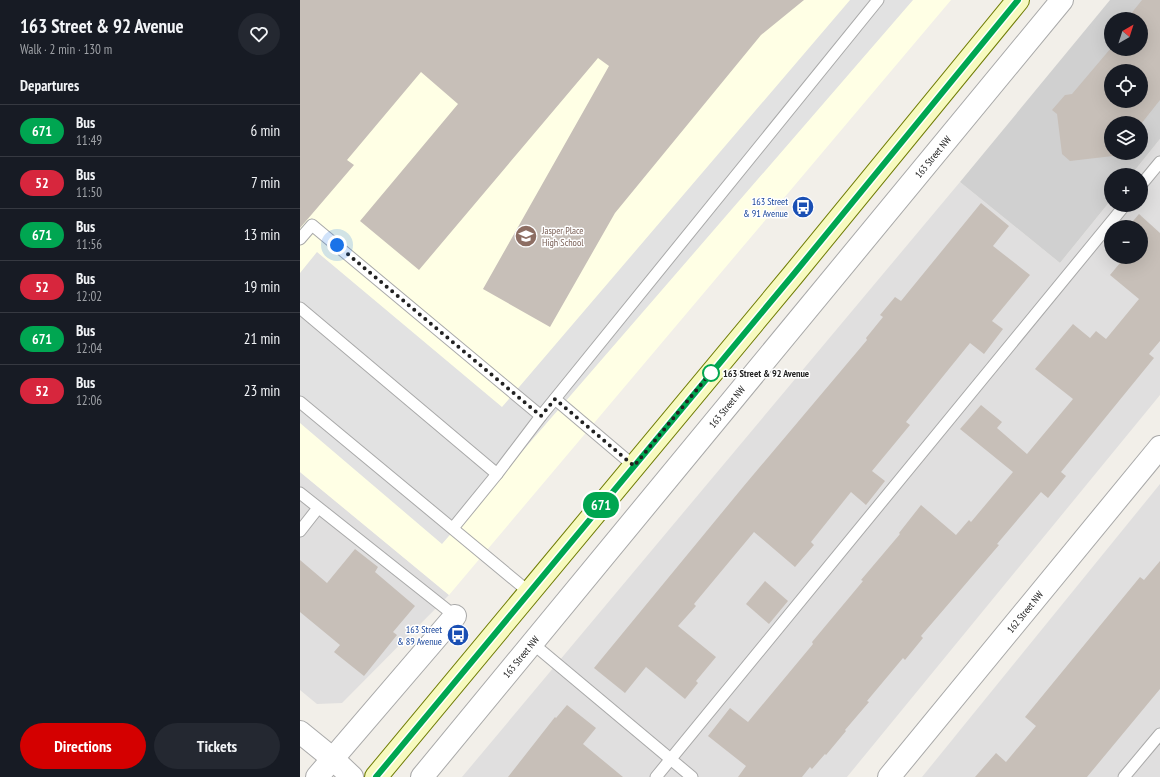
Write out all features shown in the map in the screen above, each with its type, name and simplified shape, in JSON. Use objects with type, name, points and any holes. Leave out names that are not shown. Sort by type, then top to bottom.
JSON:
[{"type":"main road","points":[[376,777],[1018,0]]},
{"type":"street","name":"163 Street NW","points":[[422,777],[1062,0]]},
{"type":"street","name":"162 Street NW","points":[[889,777],[1160,446]]},
{"type":"street","points":[[317,777],[455,616]]},
{"type":"street","points":[[300,732],[332,758],[352,777]]},
{"type":"lane","points":[[452,528],[878,0]]},
{"type":"lane","points":[[1148,177],[1160,162]]},
{"type":"lane","points":[[656,777],[1118,212]]},
{"type":"lane","points":[[300,239],[312,225],[541,416]]},
{"type":"lane","points":[[300,308],[497,474]]},
{"type":"lane","points":[[555,399],[634,466]]},
{"type":"lane","points":[[300,402],[530,592]]},
{"type":"lane","points":[[300,493],[455,616]]},
{"type":"lane","points":[[300,531],[318,508]]},
{"type":"lane","points":[[532,643],[692,777]]},
{"type":"lane","points":[[1124,777],[1160,734]]},
{"type":"shaded area","name":"Jasper Place High School","points":[[300,0],[951,0],[449,595],[300,472]]},
{"type":"shaded area","points":[[850,0],[913,0],[442,544],[300,423],[300,273],[317,252],[502,407]]},
{"type":"shaded area","points":[[1110,0],[1160,0],[1160,139],[1148,154],[1148,116],[1104,116],[1104,160],[1143,160],[1137,168],[1104,168],[1104,209],[1060,263],[960,182]]},
{"type":"shaded area","points":[[1160,139],[1160,395],[847,777],[462,777],[960,182],[1060,263],[1104,209],[1104,212],[1148,212],[1148,168],[1137,168],[1143,160],[1148,160],[1148,154]]},
{"type":"shaded area","points":[[300,472],[449,595],[342,703],[317,704],[300,690]]},
{"type":"shaded area","points":[[1160,484],[1160,777],[922,777]]},
{"type":"building","points":[[300,0],[804,0],[761,35],[615,213],[550,327],[483,289],[609,66],[598,58],[419,270],[360,221],[458,104],[421,72],[347,160],[354,165],[300,228]]},
{"type":"building","points":[[1142,0],[1160,0],[1160,100],[1147,116],[1104,116],[1104,157],[1070,161],[1062,154],[1057,114],[1052,110],[1065,95],[1072,94],[1104,56],[1148,56],[1148,12],[1132,12]]},
{"type":"building","points":[[981,203],[1009,226],[993,246],[1030,275],[992,321],[1003,329],[984,354],[970,343],[906,422],[910,425],[872,471],[885,481],[866,505],[851,492],[811,542],[814,545],[795,567],[754,532],[694,604],[696,606],[678,626],[716,657],[696,681],[698,683],[685,699],[646,667],[625,693],[594,668],[743,487],[867,340],[866,338],[883,317],[880,315],[895,297],[901,301]]},
{"type":"building","points":[[1139,214],[1146,220],[1134,220]]},
{"type":"building","points":[[1148,222],[1160,233],[1160,341],[1149,354],[1154,358],[1061,472],[1066,476],[1048,498],[1041,492],[997,544],[999,545],[921,636],[923,638],[905,660],[903,658],[867,701],[869,702],[826,755],[825,754],[812,769],[810,767],[802,777],[738,777],[746,766],[708,736],[730,708],[748,722],[813,644],[812,642],[863,581],[861,580],[900,534],[899,533],[921,505],[956,535],[969,520],[971,522],[1013,472],[960,429],[981,405],[1002,422],[997,428],[1027,454],[1073,399],[1035,369],[1073,324],[1090,338],[1096,331],[1106,339],[1139,299],[1110,275],[1119,264],[1148,264]]},
{"type":"building","points":[[355,549],[378,567],[375,572],[415,606],[393,632],[397,635],[364,676],[334,652],[340,645],[300,612],[300,560],[327,583]]},
{"type":"building","points":[[1160,561],[1160,689],[1087,777],[975,777],[996,753],[1006,762],[1036,726],[1025,717],[1140,577],[1144,580]]},
{"type":"building","points":[[765,581],[788,601],[769,624],[746,604]]},
{"type":"building","points":[[567,705],[596,728],[583,744],[623,777],[508,777],[555,717],[556,718]]},
{"type":"bus line","name":"671","points":[[376,777],[793,275],[1018,0]]},
{"type":"place","name":"163 Street & 91 Avenue","points":[[803,207]]},
{"type":"place","name":"Jasper Place High School","points":[[526,236]]},
{"type":"place","name":"163 Street & 92 Avenue","points":[[711,373]]},
{"type":"place","name":"163 Street & 89 Avenue","points":[[458,635]]},
{"type":"route","points":[[337,245],[541,416],[555,399],[634,466],[713,370],[711,373]]}]
